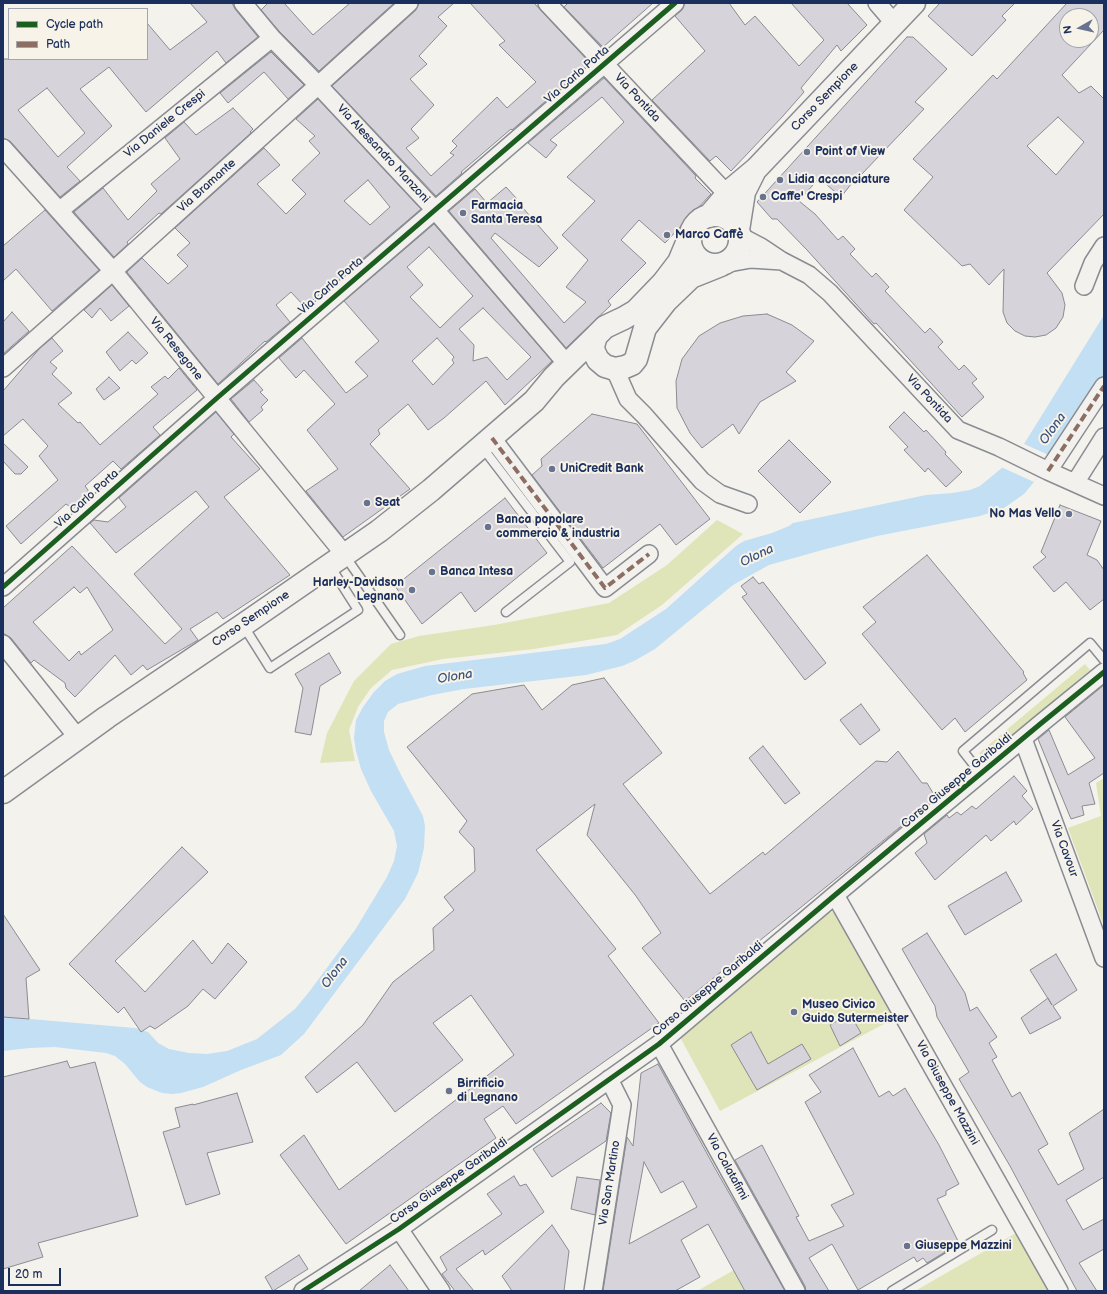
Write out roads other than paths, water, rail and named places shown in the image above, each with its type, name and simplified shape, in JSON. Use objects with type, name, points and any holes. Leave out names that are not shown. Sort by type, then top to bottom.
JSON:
[{"type":"main road","name":"Corso Sempione","points":[[534,401],[567,364],[605,327],[636,311],[663,284],[679,262],[696,224],[709,216],[740,181],[756,169],[914,3]]},
{"type":"main road","name":"Corso Sempione","points":[[3,792],[106,717],[379,531],[431,490],[534,401],[580,371],[592,367],[607,366],[620,368],[632,364],[636,359],[645,328],[666,301],[691,277],[730,261],[738,250],[744,192],[756,169]]},
{"type":"main road","points":[[709,216],[717,215],[724,217],[731,221],[739,233]]},
{"type":"main road","points":[[692,231],[690,239],[691,246],[693,252],[698,258],[710,265],[722,264]]},
{"type":"main road","points":[[596,336],[593,346],[594,352],[598,360],[607,366]]},
{"type":"street","name":"Via Alessandro Manzoni","points":[[243,3],[272,38],[318,85],[434,210],[567,364]]},
{"type":"street","name":"Via Bramante","points":[[3,368],[113,271],[409,3]]},
{"type":"street","name":"Via Pontida","points":[[547,3],[728,194]]},
{"type":"street","name":"Via Carlo Porta","points":[[3,587],[217,398],[675,3]]},
{"type":"street","points":[[877,3],[895,24]]},
{"type":"street","name":"Via Daniele Crespi","points":[[59,210],[272,38]]},
{"type":"street","name":"Via Resegone","points":[[3,148],[113,271],[217,398],[337,560]]},
{"type":"street","name":"Via Pontida","points":[[739,233],[782,261],[809,276],[830,293],[958,430],[999,447],[1104,496]]},
{"type":"street","points":[[1084,286],[1093,263],[1104,246]]},
{"type":"street","name":"Via Pontida","points":[[722,264],[750,259],[782,261]]},
{"type":"street","points":[[632,364],[630,377],[637,404],[644,415]]},
{"type":"street","points":[[607,366],[617,374],[626,396],[702,481],[720,494],[748,504]]},
{"type":"street","points":[[1048,471],[1104,386]]},
{"type":"street","points":[[1075,483],[1104,437]]},
{"type":"street","points":[[486,442],[605,588],[649,554]]},
{"type":"street","points":[[3,644],[78,738]]},
{"type":"street","name":"Corso Giuseppe Garibaldi","points":[[303,1291],[399,1229],[659,1044],[835,895],[1104,672]]},
{"type":"street","name":"Via Cavour","points":[[1023,739],[1104,958]]},
{"type":"street","name":"Via Giuseppe Mazzini","points":[[835,895],[1059,1291]]},
{"type":"street","name":"Via Calatafimi","points":[[659,1044],[796,1291]]},
{"type":"street","name":"Via San Martino","points":[[593,1291],[622,1105],[609,1079]]},
{"type":"street","points":[[399,1229],[441,1291]]},
{"type":"lane","points":[[486,442],[570,562],[506,612]]},
{"type":"lane","points":[[243,625],[270,668],[358,610],[337,560]]},
{"type":"lane","points":[[337,560],[400,635]]},
{"type":"lane","points":[[981,774],[963,751],[1090,643],[1104,660]]},
{"type":"lane","points":[[892,1291],[992,1230]]},
{"type":"water","name":"Olona","points":[[1104,315],[1104,378],[1034,482],[1024,494],[1004,508],[980,516],[877,536],[769,565],[733,585],[655,649],[622,666],[586,675],[464,689],[432,695],[398,704],[388,712],[384,721],[384,732],[389,750],[423,816],[425,826],[424,848],[418,873],[405,899],[304,1034],[281,1055],[241,1070],[203,1087],[173,1094],[162,1093],[147,1087],[140,1082],[125,1064],[115,1056],[106,1053],[55,1047],[3,1051],[3,1018],[7,1017],[135,1028],[148,1032],[158,1043],[169,1049],[189,1053],[207,1054],[227,1051],[257,1039],[295,1009],[309,992],[355,930],[387,877],[394,861],[397,846],[394,831],[371,791],[361,769],[354,738],[356,720],[363,707],[374,692],[385,681],[397,674],[425,666],[606,644],[620,639],[666,609],[736,546],[744,541],[772,533],[793,523],[926,495],[970,490],[980,486],[1003,467],[1024,444]]},
{"type":"place","name":"Point of View","points":[[807,152]]},
{"type":"place","name":"Lidia acconciature","points":[[780,180]]},
{"type":"place","name":"Caffe' Crespi","points":[[763,197]]},
{"type":"place","name":"Farmacia Santa Teresa","points":[[463,213]]},
{"type":"place","name":"Marco Caffè","points":[[667,235]]},
{"type":"place","name":"UniCredit Bank","points":[[552,469]]},
{"type":"place","name":"Seat","points":[[367,503]]},
{"type":"place","name":"No Mas Vello","points":[[1069,514]]},
{"type":"place","name":"Banca popolare commercio & industria","points":[[488,527]]},
{"type":"place","name":"Banca Intesa","points":[[432,572]]},
{"type":"place","name":"Harley-Davidson Legnano","points":[[412,590]]},
{"type":"place","name":"Museo Civico Guido Sutermeister","points":[[794,1012]]},
{"type":"place","name":"Birrificio di Legnano","points":[[449,1091]]},
{"type":"place","name":"Giuseppe Mazzini","points":[[907,1246]]}]
